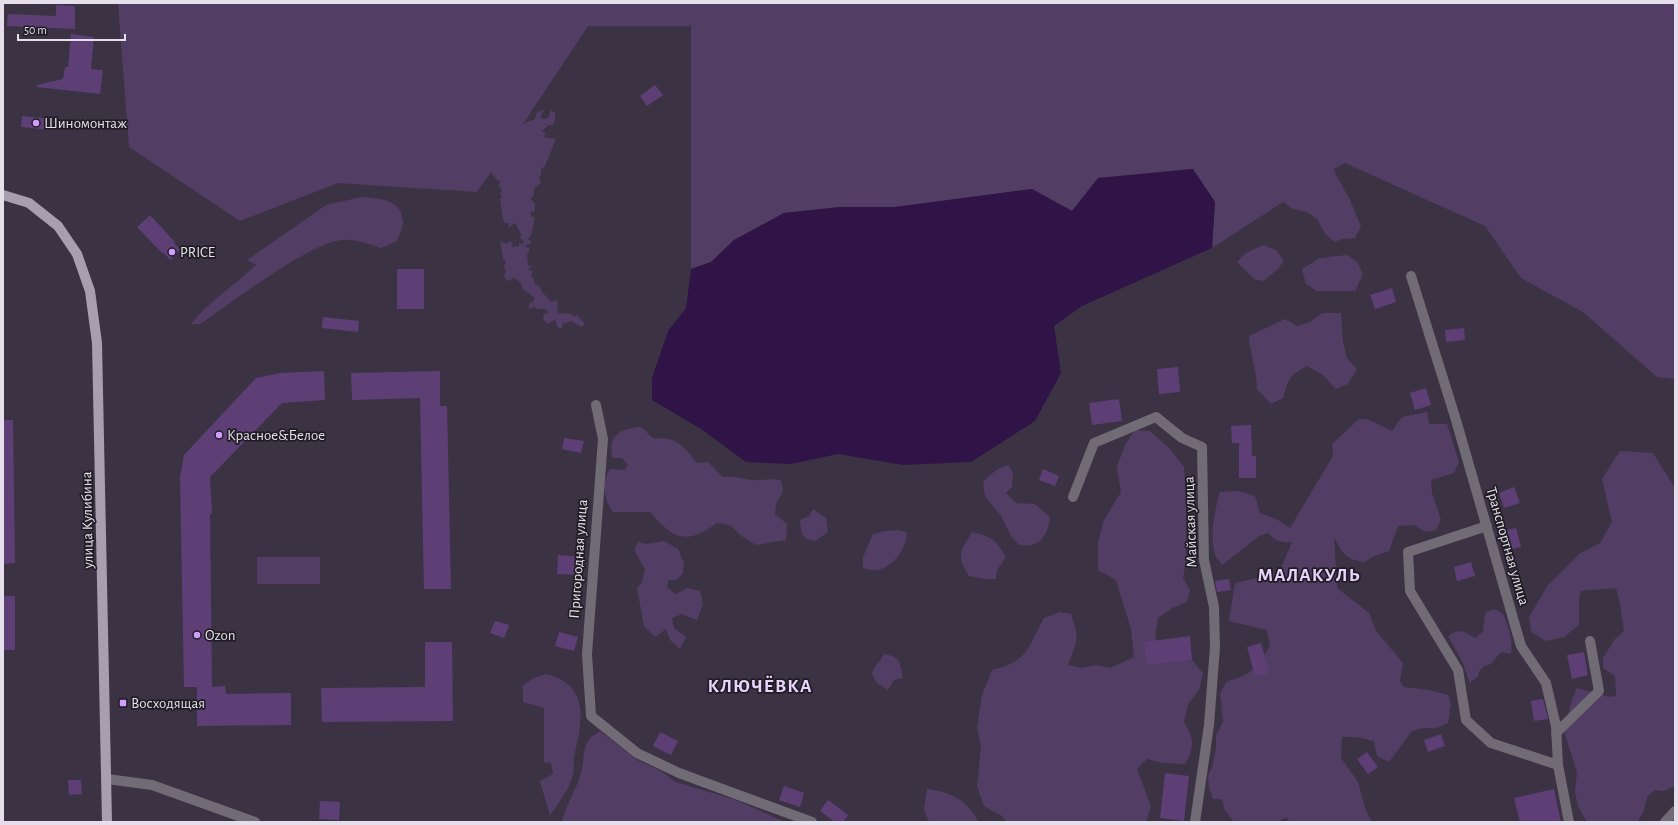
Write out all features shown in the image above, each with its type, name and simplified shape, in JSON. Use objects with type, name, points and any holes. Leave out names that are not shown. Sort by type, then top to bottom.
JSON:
[{"type":"main road","name":"улица Кулибина","points":[[3,195],[29,203],[58,226],[77,254],[90,291],[97,343],[107,822]]},
{"type":"street","name":"Транспортная улица","points":[[1411,276],[1456,420],[1521,646],[1546,683],[1556,733],[1558,765],[1569,822]]},
{"type":"street","name":"Пригородная улица","points":[[596,405],[603,439],[597,490],[587,654],[591,716],[637,753],[679,773],[812,822]]},
{"type":"street","name":"Майская улица","points":[[1073,497],[1094,443],[1156,417],[1182,438],[1202,447],[1204,560],[1214,607],[1214,647],[1209,725],[1195,822]]},
{"type":"street","points":[[1486,526],[1408,552],[1410,591],[1458,670],[1466,720],[1491,743],[1558,765]]},
{"type":"street","points":[[1556,733],[1599,691],[1590,641]]},
{"type":"street","points":[[107,779],[152,785],[255,822]]},
{"type":"street","points":[[1665,822],[1675,811]]},
{"type":"shaded area","points":[[118,3],[1675,3],[1675,379],[1657,377],[1583,312],[1521,278],[1485,226],[1345,163],[1334,169],[1335,173],[1350,200],[1361,226],[1355,238],[1342,239],[1335,242],[1325,234],[1317,219],[1307,212],[1293,209],[1283,202],[1212,248],[1215,202],[1193,169],[1098,178],[1072,211],[1032,189],[895,207],[840,207],[784,213],[734,240],[711,262],[691,269],[691,26],[588,26],[523,124],[535,119],[537,112],[544,110],[540,118],[545,119],[549,117],[551,110],[555,113],[553,125],[549,125],[542,131],[546,134],[543,137],[556,139],[545,166],[541,169],[539,178],[541,183],[534,188],[534,195],[530,199],[535,203],[535,211],[530,212],[532,217],[535,217],[531,236],[527,239],[531,241],[530,244],[526,245],[525,247],[530,248],[527,255],[528,266],[533,266],[527,270],[533,271],[531,276],[534,279],[534,283],[540,287],[542,292],[552,302],[557,300],[558,313],[571,314],[574,317],[577,315],[585,324],[582,327],[571,321],[562,324],[562,328],[558,328],[555,320],[547,324],[543,318],[544,314],[548,313],[547,309],[538,309],[535,307],[529,309],[529,304],[533,302],[535,298],[523,289],[521,283],[515,278],[507,281],[504,276],[506,271],[504,267],[506,261],[503,259],[500,240],[506,244],[511,241],[513,248],[515,246],[519,247],[519,243],[523,244],[524,241],[520,238],[521,234],[515,223],[508,228],[509,223],[505,223],[504,221],[500,199],[502,197],[500,194],[502,190],[499,186],[500,181],[497,180],[491,172],[477,192],[338,183],[240,221],[129,147]]},
{"type":"shaded area","points":[[1193,169],[1215,202],[1212,248],[1082,306],[1054,326],[1061,373],[1035,421],[971,462],[903,465],[838,454],[791,464],[746,462],[701,429],[652,400],[652,378],[668,331],[686,308],[691,269],[711,262],[734,240],[784,213],[840,207],[895,207],[1032,189],[1072,211],[1098,178]]},
{"type":"shaded area","points":[[362,197],[382,199],[394,204],[398,208],[403,222],[397,241],[381,248],[352,240],[342,240],[328,243],[291,262],[270,275],[200,324],[191,324],[214,300],[256,265],[247,260],[326,205]]},
{"type":"shaded area","points":[[1263,245],[1276,250],[1284,261],[1277,270],[1263,281],[1254,279],[1237,262],[1246,253]]},
{"type":"shaded area","points":[[1347,255],[1357,262],[1363,274],[1355,291],[1317,291],[1306,284],[1302,269],[1320,258]]},
{"type":"shaded area","points":[[1322,313],[1341,313],[1343,342],[1347,358],[1357,369],[1348,384],[1336,389],[1323,375],[1307,366],[1296,372],[1290,379],[1283,398],[1271,404],[1257,389],[1249,336],[1285,319],[1297,326],[1310,322]]},
{"type":"shaded area","points":[[1427,412],[1429,424],[1447,424],[1459,462],[1454,473],[1431,480],[1432,493],[1441,520],[1436,530],[1426,532],[1414,525],[1398,526],[1389,551],[1372,557],[1365,562],[1353,560],[1345,555],[1334,537],[1337,588],[1369,613],[1376,631],[1403,663],[1400,681],[1404,687],[1430,690],[1448,695],[1451,704],[1448,723],[1436,728],[1423,728],[1412,731],[1389,762],[1377,756],[1374,741],[1357,737],[1342,737],[1341,758],[1358,782],[1366,811],[1372,822],[1290,822],[1286,817],[1278,822],[1234,822],[1224,809],[1222,799],[1213,799],[1209,788],[1208,776],[1212,767],[1216,749],[1216,735],[1223,722],[1220,693],[1227,681],[1242,676],[1253,669],[1262,659],[1270,646],[1267,630],[1229,621],[1235,583],[1279,573],[1292,542],[1279,541],[1268,533],[1259,536],[1222,565],[1213,547],[1215,514],[1220,492],[1239,491],[1255,496],[1260,513],[1278,520],[1290,528],[1333,456],[1332,444],[1359,419],[1367,419],[1392,431],[1402,417]]},
{"type":"shaded area","points":[[641,427],[654,439],[669,439],[679,444],[697,463],[708,462],[723,477],[734,477],[748,480],[781,480],[783,491],[776,504],[775,514],[787,524],[786,540],[756,545],[743,537],[730,525],[717,523],[706,530],[689,537],[681,536],[666,529],[650,512],[613,512],[607,502],[605,480],[610,469],[624,470],[628,465],[622,458],[612,458],[612,443],[617,434],[622,431]]},
{"type":"shaded area","points":[[1135,430],[1150,431],[1170,449],[1184,467],[1186,503],[1186,561],[1183,578],[1190,590],[1187,602],[1172,608],[1158,618],[1155,637],[1161,653],[1192,660],[1203,673],[1199,690],[1188,704],[1184,722],[1190,733],[1192,747],[1185,764],[1163,763],[1147,759],[1137,769],[1151,806],[1146,822],[1007,822],[1002,816],[984,806],[977,786],[981,748],[977,727],[982,695],[992,670],[1004,667],[1020,658],[1026,652],[1044,618],[1060,612],[1071,614],[1076,630],[1075,645],[1068,665],[1082,668],[1096,665],[1110,668],[1134,657],[1131,629],[1116,580],[1098,570],[1098,542],[1104,520],[1121,492],[1117,467],[1125,445]]},
{"type":"shaded area","points":[[1620,451],[1653,453],[1675,488],[1675,786],[1663,791],[1655,790],[1647,797],[1644,811],[1637,822],[1587,822],[1578,807],[1575,791],[1577,772],[1564,731],[1571,703],[1577,688],[1610,697],[1616,696],[1615,676],[1603,668],[1603,658],[1615,639],[1624,631],[1616,588],[1581,591],[1579,599],[1579,625],[1564,637],[1546,641],[1531,632],[1529,617],[1548,585],[1579,554],[1600,543],[1612,522],[1602,479]]},
{"type":"shaded area","points":[[1008,465],[1013,473],[1012,487],[1006,493],[1016,503],[1035,504],[1050,517],[1045,535],[1041,540],[1032,545],[1019,545],[1011,536],[1001,516],[985,496],[983,482],[997,470]]},
{"type":"shaded area","points":[[813,509],[826,518],[828,532],[815,541],[806,539],[801,532],[800,520],[809,516]]},
{"type":"shaded area","points":[[898,530],[907,532],[905,544],[898,556],[884,568],[873,570],[863,568],[863,557],[873,534]]},
{"type":"shaded area","points":[[972,532],[989,537],[996,542],[1006,557],[997,570],[996,579],[985,579],[969,576],[965,569],[962,563],[961,553]]},
{"type":"shaded area","points":[[664,541],[678,549],[684,563],[683,573],[677,580],[668,580],[667,588],[676,594],[687,588],[700,591],[703,604],[697,620],[682,614],[672,618],[674,628],[686,637],[680,649],[670,640],[666,629],[655,637],[644,626],[637,588],[642,582],[645,569],[634,550],[638,542],[646,544]]},
{"type":"shaded area","points":[[257,557],[320,557],[320,584],[257,584]]},
{"type":"shaded area","points":[[1494,609],[1503,614],[1507,624],[1511,638],[1511,654],[1501,652],[1491,664],[1481,669],[1478,676],[1470,683],[1462,661],[1448,636],[1455,632],[1462,631],[1475,638],[1483,632],[1485,613]]},
{"type":"shaded area","points":[[884,654],[890,655],[899,661],[903,678],[894,680],[888,690],[877,683],[872,674]]},
{"type":"shaded area","points":[[546,674],[560,679],[570,687],[577,696],[581,718],[574,757],[573,776],[565,793],[550,816],[540,781],[553,774],[551,763],[544,762],[544,708],[523,702],[523,685],[534,678]]},
{"type":"shaded area","points":[[600,731],[637,760],[659,770],[676,782],[736,800],[785,822],[562,822],[566,808],[578,783],[586,744],[590,738]]},
{"type":"shaded area","points":[[927,789],[943,792],[958,798],[974,814],[978,822],[929,822],[924,809]]},
{"type":"building","points":[[56,5],[75,6],[75,29],[7,26],[8,14],[56,16]]},
{"type":"building","points":[[71,34],[94,37],[91,69],[103,70],[100,94],[37,87],[37,85],[63,79],[65,67],[68,67]]},
{"type":"building","points":[[655,85],[663,95],[647,106],[640,96]]},
{"type":"building","points":[[22,116],[52,119],[51,130],[21,127]]},
{"type":"building","points":[[150,215],[175,242],[174,243],[180,250],[170,260],[137,227]]},
{"type":"building","points":[[397,269],[424,269],[424,309],[397,309]]},
{"type":"building","points":[[1392,288],[1396,302],[1375,309],[1370,295]]},
{"type":"building","points":[[323,317],[359,321],[358,332],[322,328]]},
{"type":"building","points":[[1464,328],[1465,340],[1446,342],[1445,330]]},
{"type":"building","points":[[1178,367],[1180,392],[1159,394],[1157,369]]},
{"type":"building","points":[[324,371],[325,400],[282,403],[210,477],[212,514],[210,514],[212,687],[225,686],[226,694],[291,693],[291,725],[197,726],[197,687],[184,687],[180,477],[184,455],[256,378],[281,373]]},
{"type":"building","points":[[440,371],[440,406],[447,406],[451,589],[424,589],[420,398],[352,400],[351,373]]},
{"type":"building","points":[[1426,388],[1431,405],[1415,410],[1410,393]]},
{"type":"building","points":[[1119,399],[1122,421],[1092,425],[1089,403]]},
{"type":"building","points":[[3,420],[13,420],[15,563],[3,564]]},
{"type":"building","points":[[1251,425],[1252,456],[1256,456],[1256,478],[1239,478],[1239,443],[1232,443],[1231,426]]},
{"type":"building","points":[[564,438],[584,441],[581,453],[562,449]]},
{"type":"building","points":[[1043,469],[1059,476],[1055,486],[1039,480]]},
{"type":"building","points":[[1514,487],[1520,503],[1504,508],[1499,493]]},
{"type":"building","points":[[1516,528],[1521,547],[1508,550],[1503,531]]},
{"type":"building","points":[[558,555],[583,557],[582,575],[557,574]]},
{"type":"building","points":[[1471,562],[1475,576],[1457,581],[1454,567]]},
{"type":"building","points":[[1229,579],[1231,590],[1217,592],[1215,581]]},
{"type":"building","points":[[3,596],[15,596],[15,650],[3,650]]},
{"type":"building","points":[[495,621],[509,625],[504,638],[490,633]]},
{"type":"building","points":[[559,632],[578,637],[574,651],[555,646]]},
{"type":"building","points":[[1190,636],[1192,660],[1147,665],[1144,642]]},
{"type":"building","points":[[425,642],[452,642],[453,721],[322,722],[321,688],[425,687]]},
{"type":"building","points":[[1261,643],[1269,673],[1255,676],[1247,647]]},
{"type":"building","points":[[1584,652],[1588,675],[1572,679],[1567,655]]},
{"type":"building","points":[[1543,699],[1548,719],[1534,721],[1531,701]]},
{"type":"building","points":[[660,732],[678,741],[671,755],[653,746]]},
{"type":"building","points":[[1441,734],[1445,746],[1428,752],[1424,740]]},
{"type":"building","points":[[1367,752],[1378,767],[1368,774],[1357,759]]},
{"type":"building","points":[[1165,773],[1189,776],[1184,821],[1160,818]]},
{"type":"building","points":[[68,780],[81,780],[82,794],[69,795]]},
{"type":"building","points":[[784,786],[804,793],[800,807],[779,800]]},
{"type":"building","points":[[1554,789],[1561,822],[1520,822],[1514,798]]},
{"type":"building","points":[[828,800],[848,815],[843,822],[835,822],[820,811]]},
{"type":"building","points":[[320,801],[340,802],[339,820],[319,819]]},
{"type":"place","name":"Шиномонтаж","points":[[36,123]]},
{"type":"place","name":"PRICE","points":[[172,252]]},
{"type":"place","name":"Красное&Белое","points":[[219,435]]},
{"type":"place","name":"Ozon","points":[[197,635]]},
{"type":"place","name":"Восходящая","points":[[123,703]]},
{"type":"district","name":"МАЛАКУЛЬ","points":[[1309,574]]},
{"type":"district","name":"КЛЮЧЁВКА","points":[[760,685]]}]
